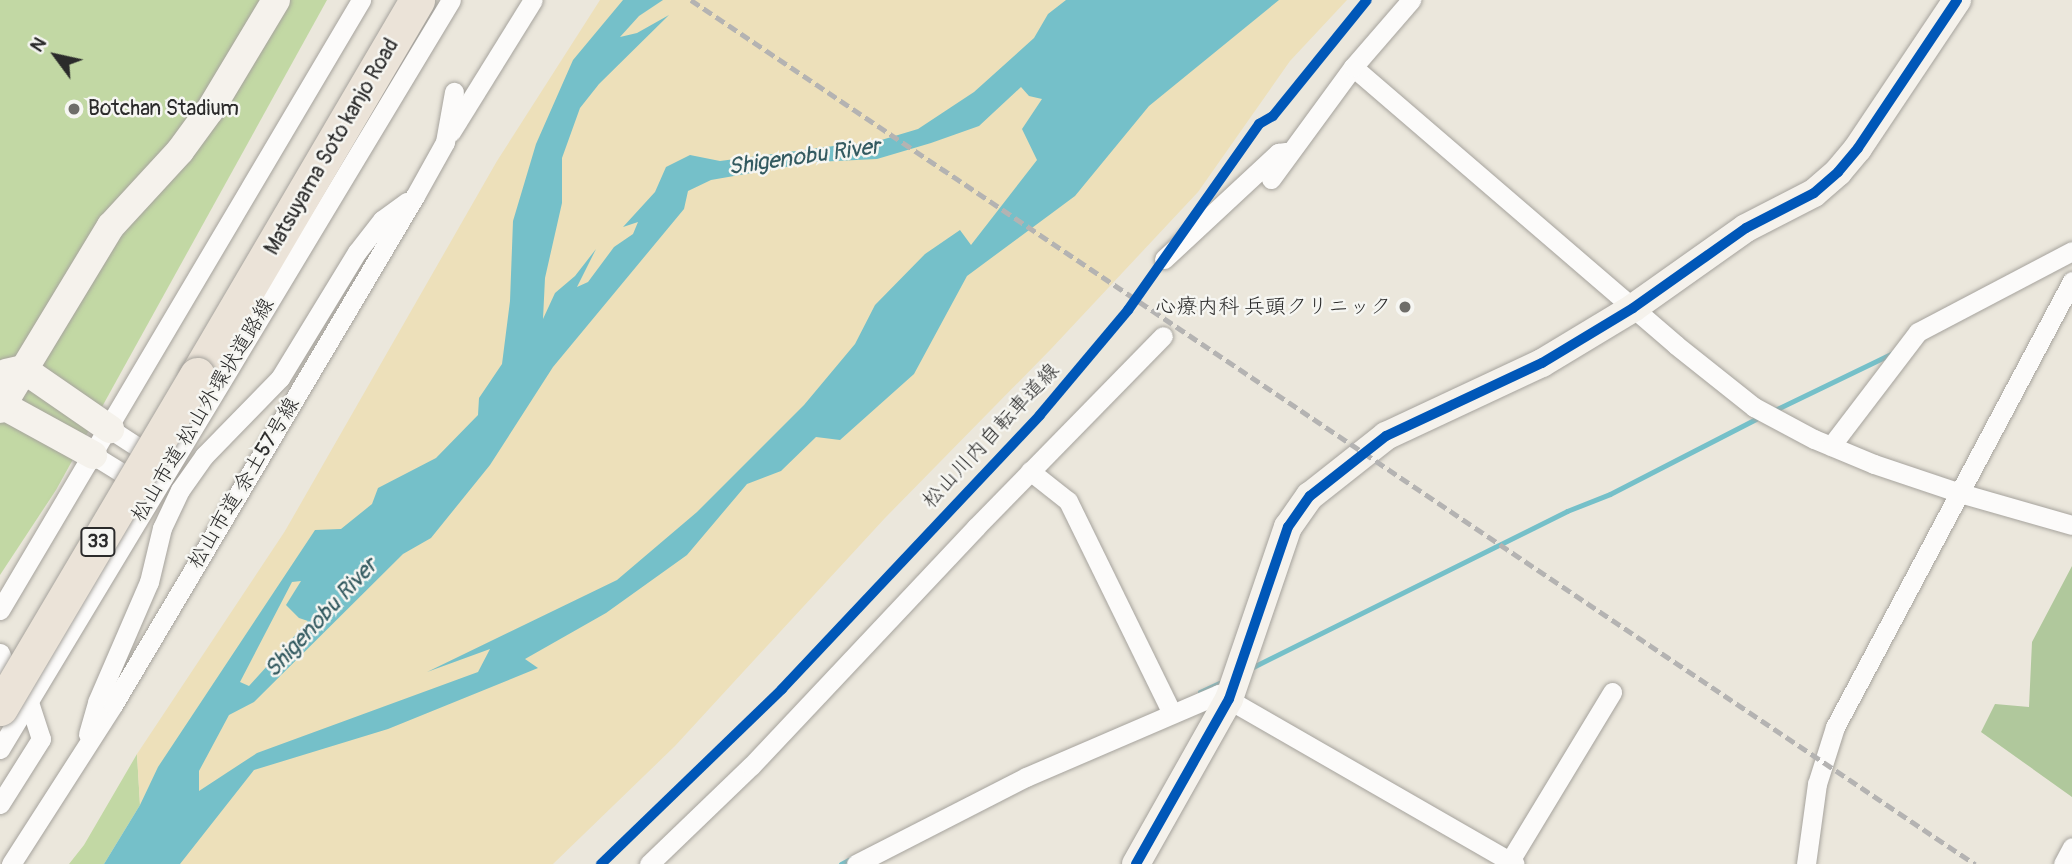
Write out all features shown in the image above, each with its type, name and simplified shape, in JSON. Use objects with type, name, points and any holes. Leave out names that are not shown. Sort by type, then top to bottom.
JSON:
[{"type":"highway","name":"Matsuyama Soto kanjo Road","points":[[246,293],[398,0]]},
{"type":"highway","name":"Matsuyama Soto kanjo Road","points":[[15,706],[197,375],[417,0]]},
{"type":"street","points":[[162,479],[143,486],[93,455],[1,405],[8,372],[111,226],[180,151],[210,110],[276,0]]},
{"type":"street","points":[[0,610],[110,429],[360,0]]},
{"type":"street","name":"松山市道 松山外環状道路線","points":[[0,749],[15,706],[162,479],[451,0]]},
{"type":"street","points":[[445,142],[533,0]]},
{"type":"street","points":[[1271,179],[1353,67],[1411,0]]},
{"type":"street","points":[[1136,864],[1229,699],[1288,527],[1310,496],[1347,464],[1406,424],[1542,362],[1633,308],[1746,228],[1814,193],[1838,172],[1957,0]]},
{"type":"street","points":[[1353,67],[1699,365],[1754,407],[1830,446],[1874,464],[1959,493],[2072,525]]},
{"type":"street","name":"松山市道 余土57号線","points":[[11,864],[85,748],[415,196],[445,142],[454,92]]},
{"type":"street","points":[[1164,259],[1278,153],[1292,151]]},
{"type":"street","points":[[85,748],[97,702],[149,582],[162,528],[180,490],[205,456],[280,378],[357,252],[382,220],[415,196]]},
{"type":"street","points":[[1830,446],[1918,332],[2072,251]]},
{"type":"street","points":[[1806,864],[1812,811],[1828,744],[2072,281]]},
{"type":"street","points":[[649,864],[751,766],[1163,335]]},
{"type":"street","points":[[8,372],[110,429],[158,461],[162,479],[180,490]]},
{"type":"street","points":[[1031,471],[1068,501],[1172,713]]},
{"type":"street","points":[[0,653],[4,663],[0,677]]},
{"type":"street","points":[[856,864],[1026,777],[1219,694],[1511,863],[1612,692]]},
{"type":"street","points":[[0,804],[41,739],[15,706]]},
{"type":"street","points":[[2063,864],[2072,847]]},
{"type":"green space","points":[[0,0],[327,0],[56,490],[0,575]]},
{"type":"green space","points":[[2072,566],[2072,797],[1981,732],[1995,704],[2029,707],[2032,642]]},
{"type":"green space","points":[[137,754],[140,805],[104,864],[69,864],[84,845]]},
{"type":"sand","points":[[600,0],[1347,0],[1290,61],[1198,192],[1051,349],[885,518],[675,746],[553,864],[167,864],[140,805],[137,754],[285,531],[497,161]]},
{"type":"water","name":"Shigenobu River","points":[[623,0],[663,0],[639,16],[620,37],[637,33],[669,15],[599,84],[580,108],[562,158],[562,203],[545,278],[543,319],[555,293],[575,276],[596,249],[577,287],[588,282],[614,247],[633,234],[638,222],[623,227],[655,192],[666,167],[690,155],[720,161],[849,144],[868,144],[918,129],[974,92],[1034,38],[1048,14],[1066,0],[1279,0],[1149,106],[1075,196],[967,276],[914,374],[840,440],[816,437],[781,471],[747,484],[687,555],[606,613],[525,659],[538,668],[388,729],[254,770],[180,864],[104,864],[140,805],[158,767],[315,530],[341,529],[372,504],[378,488],[436,458],[478,415],[479,398],[502,364],[510,301],[513,221],[536,144],[573,60]],"holes":[[[1021,87],[1029,96],[1042,99],[1022,129],[1037,160],[971,245],[960,230],[925,254],[875,305],[855,344],[804,405],[697,512],[617,580],[427,672],[490,649],[478,672],[257,753],[199,791],[199,771],[229,715],[254,702],[403,554],[431,538],[490,465],[553,367],[684,209],[688,191],[711,180],[815,162],[877,159],[931,143],[979,126]],[[301,581],[286,605],[299,618],[308,621],[249,686],[240,682],[292,582]]]},
{"type":"waterway","points":[[1775,410],[1893,353]]},
{"type":"waterway","points":[[1251,668],[1567,511],[1610,494],[1756,419]]},
{"type":"waterway","points":[[1200,692],[1226,680]]},
{"type":"waterway","points":[[841,864],[854,857]]},
{"type":"railway","points":[[691,0],[1975,864]]},
{"type":"cycle path","name":"松山川内自転車道線","points":[[601,864],[782,689],[1040,415],[1128,310],[1259,124],[1273,116],[1367,0]]},
{"type":"cycle path","points":[[1136,864],[1229,699],[1288,527],[1310,496],[1386,436],[1542,363],[1633,308],[1746,228],[1814,193],[1838,172],[1858,148],[1957,0]]},
{"type":"place","name":"Botchan Stadium","points":[[74,109]]},
{"type":"place","name":"心療内科 兵頭クリニック","points":[[1405,307]]}]
